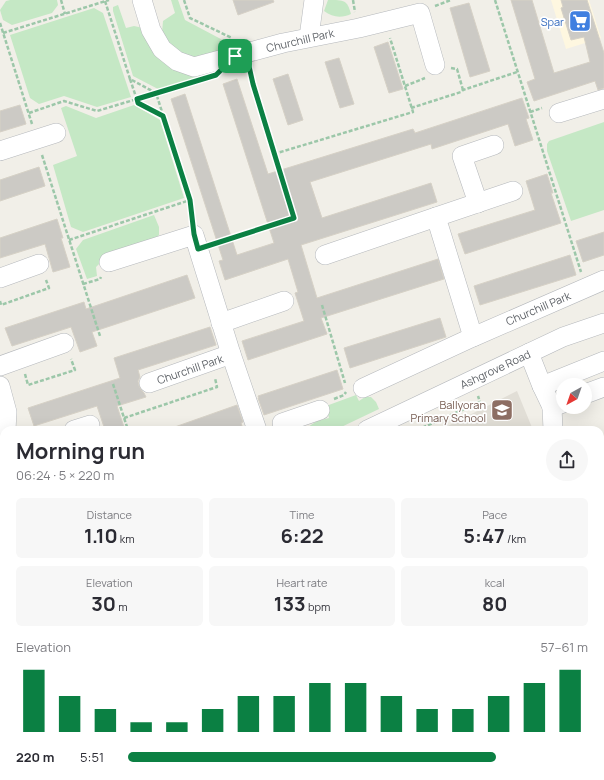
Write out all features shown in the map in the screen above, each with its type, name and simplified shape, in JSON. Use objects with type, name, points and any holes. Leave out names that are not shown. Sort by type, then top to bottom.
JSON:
[{"type":"street","name":"Churchill Park","points":[[142,0],[151,30],[162,49],[176,61],[194,66],[309,37],[359,28],[420,13],[435,65]]},
{"type":"street","points":[[309,37],[314,0]]},
{"type":"street","points":[[559,113],[604,99]]},
{"type":"street","points":[[0,151],[56,133]]},
{"type":"street","points":[[478,203],[462,156],[494,145]]},
{"type":"street","points":[[324,255],[513,191]]},
{"type":"street","points":[[436,217],[473,336]]},
{"type":"street","name":"Churchill Park","points":[[196,242],[231,354],[256,426]]},
{"type":"street","points":[[110,262],[196,242]]},
{"type":"street","points":[[0,278],[39,264]]},
{"type":"street","name":"Churchill Park","points":[[364,388],[473,336],[604,280]]},
{"type":"street","points":[[221,323],[284,301]]},
{"type":"street","name":"Ashgrove Road","points":[[374,426],[529,353],[563,338],[604,323]]},
{"type":"street","points":[[0,366],[64,343]]},
{"type":"street","points":[[529,353],[542,386],[556,403]]},
{"type":"street","name":"Churchill Park","points":[[149,383],[231,354]]},
{"type":"street","points":[[542,386],[604,361]]},
{"type":"street","points":[[0,386],[6,412],[6,426]]},
{"type":"street","points":[[592,391],[604,387]]},
{"type":"street","points":[[287,426],[320,410]]},
{"type":"street","points":[[554,426],[556,414]]},
{"type":"path","points":[[61,0],[65,14]]},
{"type":"path","points":[[3,33],[109,0]]},
{"type":"path","points":[[130,79],[156,93],[190,200],[196,242],[294,218],[253,84],[246,53],[236,40],[190,18],[184,0]]},
{"type":"path","points":[[495,0],[516,72],[587,288]]},
{"type":"path","points":[[105,1],[138,103],[163,116]]},
{"type":"path","points":[[274,154],[412,112],[385,21]]},
{"type":"path","points":[[0,23],[100,336]]},
{"type":"path","points":[[411,108],[516,72]]},
{"type":"path","points":[[29,113],[64,101],[97,112],[193,82]]},
{"type":"path","points":[[69,240],[190,200]]},
{"type":"path","points":[[0,301],[1,305],[49,288],[39,264]]},
{"type":"path","points":[[322,305],[345,383]]},
{"type":"path","points":[[20,359],[28,384],[75,370],[64,343]]},
{"type":"path","points":[[124,418],[217,387],[210,362]]},
{"type":"path","points":[[320,410],[324,403],[344,395],[353,384],[359,383],[364,388]]},
{"type":"path","points":[[113,384],[127,426]]},
{"type":"shaded area","name":"Spar","points":[[551,0],[589,0],[601,38],[566,49]]},
{"type":"shaded area","name":"Ballyoran Primary School","points":[[517,391],[531,426],[448,426]]},
{"type":"green space","points":[[57,0],[58,5],[52,13],[12,25],[3,20],[0,10],[6,1]]},
{"type":"green space","points":[[171,0],[178,0],[185,20],[234,46],[235,50],[201,58],[184,55],[170,46],[162,33],[163,21],[175,13]]},
{"type":"green space","points":[[328,0],[338,0],[346,3],[351,14],[338,17],[327,13],[324,11]]},
{"type":"green space","points":[[118,5],[126,28],[134,26],[143,28],[154,49],[212,69],[214,72],[158,89],[133,76],[113,11],[113,7]]},
{"type":"green space","points":[[94,8],[103,13],[131,97],[97,107],[64,96],[39,104],[30,98],[10,35]]},
{"type":"green space","points":[[134,105],[160,120],[184,198],[83,232],[71,227],[53,165],[77,156],[61,108],[66,106],[96,118]]},
{"type":"green space","points":[[604,122],[604,210],[571,221],[547,151],[547,144],[549,141]]},
{"type":"green space","points":[[154,215],[159,227],[159,235],[151,243],[105,258],[96,267],[97,276],[87,279],[76,249],[83,240]]},
{"type":"green space","points":[[356,395],[359,401],[365,397],[371,397],[376,402],[379,409],[343,426],[310,426],[317,421],[329,418],[326,406]]},
{"type":"building","points":[[233,0],[273,0],[274,2],[238,15]]},
{"type":"building","points":[[511,0],[532,0],[554,73],[590,62],[584,37],[571,40],[561,8],[563,7],[561,0],[587,0],[604,53],[604,88],[598,90],[595,81],[534,101],[527,82],[535,79]]},
{"type":"building","points":[[469,3],[490,71],[470,77],[450,8]]},
{"type":"building","points":[[388,42],[403,89],[389,93],[374,47]]},
{"type":"building","points":[[339,58],[354,104],[340,108],[325,62]]},
{"type":"building","points":[[288,74],[303,120],[288,125],[273,79]]},
{"type":"building","points":[[237,79],[268,174],[413,129],[415,133],[522,98],[529,118],[526,119],[533,140],[515,146],[508,124],[432,149],[431,144],[310,182],[322,218],[431,183],[437,202],[301,245],[317,298],[438,259],[444,279],[321,318],[327,334],[248,360],[242,341],[304,321],[295,293],[298,292],[288,259],[225,280],[219,261],[223,260],[171,99],[185,94],[237,255],[274,243],[223,84]]},
{"type":"building","points":[[20,105],[26,124],[0,132],[0,111]]},
{"type":"building","points":[[39,167],[45,186],[0,201],[0,180]]},
{"type":"building","points":[[547,174],[553,193],[551,193],[561,223],[465,254],[458,234],[535,210],[526,181]]},
{"type":"building","points":[[57,219],[70,267],[53,272],[45,244],[0,258],[0,238]]},
{"type":"building","points":[[604,232],[604,255],[583,262],[576,241]]},
{"type":"building","points":[[570,255],[576,275],[480,305],[474,286]]},
{"type":"building","points":[[187,275],[195,298],[92,332],[97,346],[80,352],[71,327],[12,346],[5,328],[84,302],[86,309]]},
{"type":"building","points":[[440,318],[446,337],[350,368],[344,348]]},
{"type":"building","points":[[210,327],[216,345],[138,370],[140,377],[138,381],[139,386],[146,397],[117,406],[124,426],[104,426],[97,406],[34,426],[28,408],[120,378],[114,358]]},
{"type":"building","points":[[337,370],[343,389],[264,415],[258,396]]},
{"type":"building","points":[[237,405],[243,422],[241,423],[242,426],[178,426]]},
{"type":"place","name":"Spar","points":[[580,21]]},
{"type":"place","name":"Ballyoran Primary School","points":[[502,410]]},
{"type":"route","points":[[246,53],[253,84],[294,218],[198,249],[194,234],[190,200],[163,116],[138,103],[137,99],[216,75],[235,56],[246,53]]}]
